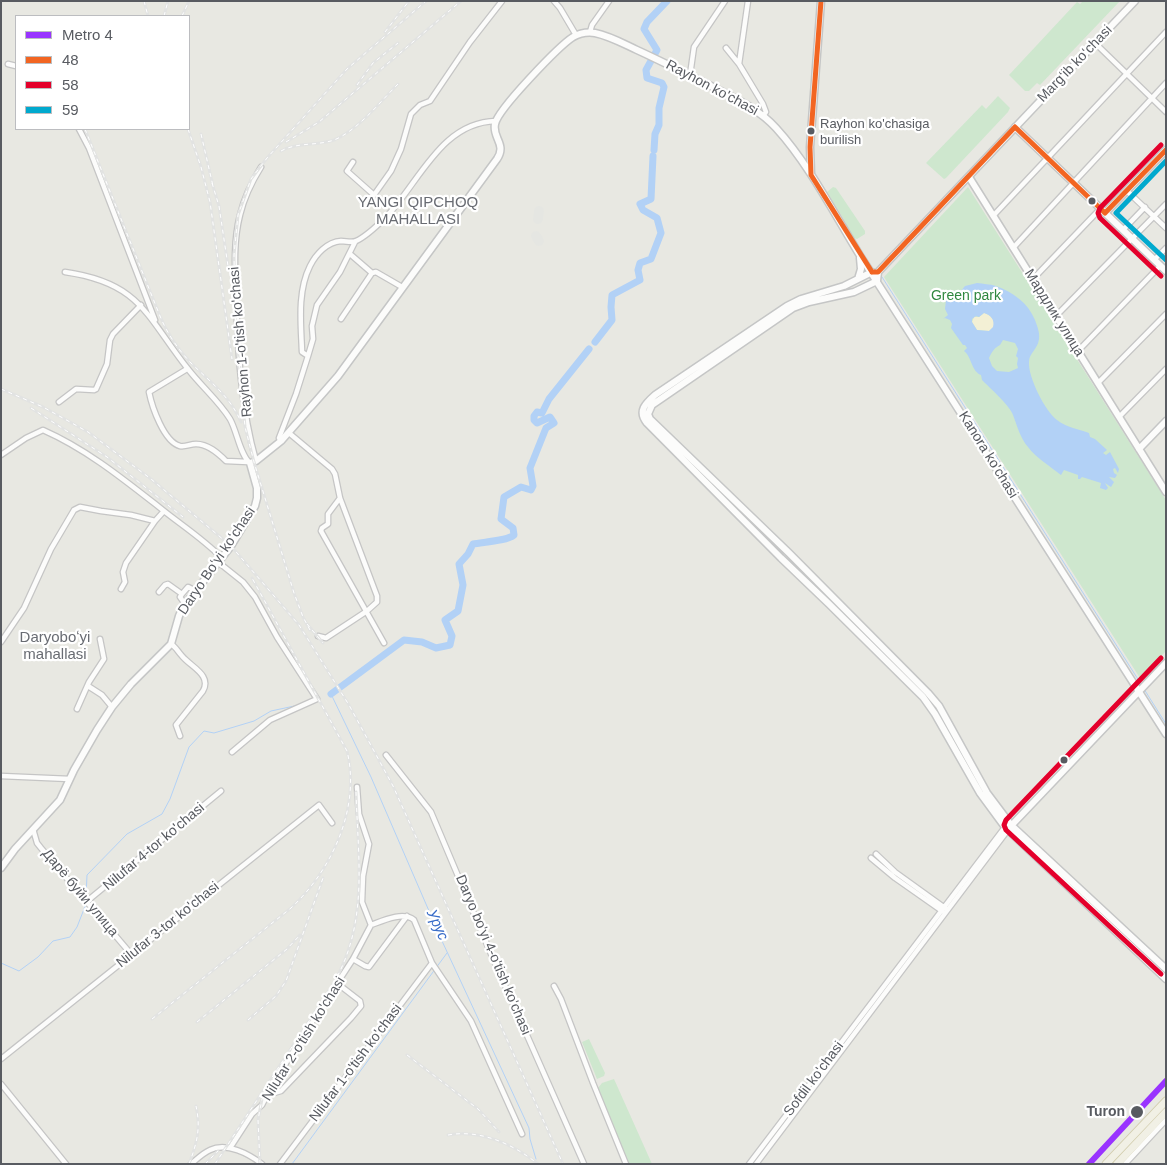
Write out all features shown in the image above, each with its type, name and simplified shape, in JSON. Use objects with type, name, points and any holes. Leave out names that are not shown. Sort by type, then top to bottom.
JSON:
[{"type":"main road","points":[[1106,1164],[1165,1102]]},
{"type":"main road","points":[[1117,1164],[1166,1112]]},
{"type":"street","points":[[353,162],[347,170],[374,195],[391,171],[411,114],[420,104],[430,101],[470,42],[502,1]]},
{"type":"street","points":[[554,1],[576,35]]},
{"type":"street","points":[[187,369],[149,392],[164,432],[176,444],[181,446],[196,444],[208,447],[219,453],[226,461],[252,462],[281,441],[338,376],[499,157],[501,148],[495,131],[496,121],[539,68],[576,35],[590,32],[592,25],[609,1]]},
{"type":"street","points":[[690,75],[694,47],[725,1]]},
{"type":"street","points":[[739,64],[748,1]]},
{"type":"street","points":[[811,175],[810,147],[821,1]]},
{"type":"street","name":"Marg‘ib ko‘chasi","points":[[969,177],[1135,1]]},
{"type":"street","name":"Rayhon ko'chasi","points":[[590,32],[653,57],[729,95],[764,116],[796,152],[811,175]]},
{"type":"street","points":[[993,216],[1166,32]]},
{"type":"street","points":[[1095,43],[1166,112]]},
{"type":"street","points":[[726,48],[739,64],[763,104],[766,112],[764,116]]},
{"type":"street","points":[[8,64],[15,66]]},
{"type":"street","points":[[1013,248],[1166,84]]},
{"type":"street","points":[[281,441],[279,438],[296,394],[313,339],[312,326],[317,305],[340,272],[355,242],[387,216],[440,148],[453,136],[474,123],[496,121]]},
{"type":"street","points":[[1015,127],[1166,271]]},
{"type":"street","points":[[79,130],[158,327]]},
{"type":"street","points":[[796,152],[800,155],[805,155],[810,147]]},
{"type":"street","points":[[1033,279],[1103,211],[1127,191],[1166,150]]},
{"type":"street","name":"Rayhon 1-o'tish ko'chasi","points":[[252,462],[238,330],[235,258],[239,217],[249,186],[261,167]]},
{"type":"street","name":"Kanora ko'chasi","points":[[811,175],[859,254],[875,272],[877,281],[1142,689],[1166,734]]},
{"type":"street","points":[[969,177],[875,272],[844,286],[791,303],[726,345],[652,405],[645,414],[646,422],[927,702],[980,793],[1008,827],[1124,935],[1166,969]]},
{"type":"street","name":"Мардлик улица","points":[[969,177],[1166,492]]},
{"type":"street","points":[[1127,191],[1166,228]]},
{"type":"street","points":[[1056,316],[1166,204]]},
{"type":"street","points":[[1123,230],[1144,208]]},
{"type":"street","points":[[308,356],[302,352],[301,296],[310,267],[324,248],[339,241],[355,242]]},
{"type":"street","points":[[1154,260],[1166,248]]},
{"type":"street","points":[[350,254],[372,273],[376,272],[402,287]]},
{"type":"street","points":[[858,280],[861,269],[859,254]]},
{"type":"street","points":[[1078,351],[1160,266]]},
{"type":"street","name":"Daryo Boʻyi koʻchasi","points":[[65,272],[107,282],[125,292],[141,305],[187,369],[225,412],[252,462],[257,488],[256,502],[251,513],[220,560],[185,604],[179,616],[172,644]]},
{"type":"street","points":[[341,319],[372,273]]},
{"type":"street","points":[[690,374],[731,351],[793,308],[854,292],[877,281]]},
{"type":"street","points":[[59,402],[76,389],[96,389],[107,364],[110,340],[113,334],[141,305]]},
{"type":"street","points":[[1098,383],[1166,314]]},
{"type":"street","points":[[726,345],[731,351]]},
{"type":"street","points":[[1119,417],[1166,369]]},
{"type":"street","points":[[645,414],[789,553],[933,699],[1008,827]]},
{"type":"street","points":[[1139,449],[1166,421]]},
{"type":"street","points":[[1,454],[43,430],[79,448],[202,539],[255,597],[277,637],[317,699],[274,717],[232,752]]},
{"type":"street","points":[[289,433],[332,469],[335,474],[340,498],[377,596],[377,602],[367,611],[326,638],[318,636]]},
{"type":"street","points":[[340,498],[328,514],[328,524],[322,528],[322,531],[384,642]]},
{"type":"street","points":[[1,642],[24,608],[51,549],[77,508],[131,515],[155,521]]},
{"type":"street","points":[[121,589],[125,582],[123,572],[126,563],[164,511]]},
{"type":"street","points":[[781,558],[791,561],[807,572]]},
{"type":"street","points":[[158,592],[167,584],[182,594]]},
{"type":"street","points":[[185,604],[180,597],[182,594],[188,587],[196,591]]},
{"type":"street","points":[[77,709],[89,682],[104,658],[100,639]]},
{"type":"street","points":[[1,868],[15,849],[60,800],[97,730],[112,707],[131,684],[172,644],[182,657],[204,676],[206,685],[176,725],[180,736]]},
{"type":"street","name":"Sofdil ko'chasi","points":[[749,1164],[765,1148],[1008,827],[1166,663]]},
{"type":"street","points":[[88,686],[102,695],[112,707]]},
{"type":"street","name":"Daryo bo'yi 4-o'tish ko'chasi","points":[[386,756],[431,812],[491,954],[584,1164]]},
{"type":"street","points":[[1,776],[70,779]]},
{"type":"street","points":[[358,787],[359,814],[369,844],[363,876],[362,902],[370,925],[387,919],[407,916],[414,920],[432,962],[471,1021],[522,1134]]},
{"type":"street","name":"Nilufar 4-tor ko'chasi","points":[[86,902],[221,791]]},
{"type":"street","name":"Nilufar 3-tor ko'chasi","points":[[1,1059],[319,805],[332,822]]},
{"type":"street","name":"Дарё буйи улица","points":[[33,829],[37,842],[131,954]]},
{"type":"street","points":[[876,854],[895,872],[945,910]]},
{"type":"street","points":[[871,858],[895,878],[945,910]]},
{"type":"street","points":[[353,959],[366,966],[370,965],[407,916]]},
{"type":"street","name":"Nilufar 2-o'tish ko'chasi","points":[[230,1148],[252,1114],[262,1105],[267,1094],[338,984],[370,925]]},
{"type":"street","points":[[1124,935],[1166,980]]},
{"type":"street","name":"Nilufar 1-o'tish ko'chasi","points":[[280,1164],[432,962]]},
{"type":"street","points":[[267,1094],[281,1091],[361,1006],[360,1001],[338,984]]},
{"type":"street","points":[[554,986],[562,999],[626,1164]]},
{"type":"street","points":[[1,1084],[66,1164]]},
{"type":"street","points":[[1125,1164],[1166,1120]]},
{"type":"street","points":[[191,1164],[212,1149],[230,1148],[248,1155],[262,1164]]},
{"type":"street","name":"Sofdil ko'chasi","points":[[756,1164],[765,1148]]},
{"type":"green space","points":[[1083,1],[1120,1],[1040,85],[1037,83],[1029,91],[1025,91],[1009,75],[1077,2],[1080,4]]},
{"type":"green space","points":[[998,96],[1010,108],[1008,112],[944,179],[926,163],[982,105],[986,109]]},
{"type":"green space","points":[[833,187],[836,188],[865,231],[865,234],[857,239],[854,238],[846,226],[827,192]]},
{"type":"green space","name":"Green park","points":[[968,187],[1166,500],[1166,651],[1140,678],[884,277]]},
{"type":"green space","points":[[589,1039],[605,1073],[604,1076],[597,1079],[582,1042]]},
{"type":"green space","points":[[614,1079],[652,1164],[629,1164],[598,1088],[602,1083]]},
{"type":"sand","points":[[984,313],[991,316],[994,322],[994,327],[989,331],[977,330],[972,322],[974,317],[979,317]]},
{"type":"water","points":[[977,283],[996,286],[1014,295],[1028,308],[1035,320],[1039,334],[1037,346],[1030,356],[1029,362],[1031,376],[1038,393],[1052,416],[1068,426],[1089,433],[1090,437],[1107,450],[1103,453],[1106,455],[1110,452],[1119,469],[1118,473],[1115,468],[1113,469],[1117,475],[1115,478],[1109,477],[1114,482],[1111,487],[1105,483],[1108,488],[1106,490],[1100,488],[1101,483],[1082,477],[1078,479],[1078,475],[1064,470],[1061,475],[1035,455],[1025,443],[1011,411],[975,370],[964,351],[967,348],[951,328],[950,320],[943,319],[948,315],[945,309],[946,300],[956,297],[965,286]],"holes":[[[984,313],[993,320],[993,327],[989,331],[977,330],[972,322],[972,319]],[[1003,340],[1015,343],[1018,349],[1016,356],[1018,358],[1018,368],[1009,372],[997,371],[992,366],[989,358],[993,350]]]},
{"type":"waterway","points":[[654,150],[655,134],[659,125],[659,108],[664,87],[662,83],[647,78],[646,70],[657,50],[644,29],[647,22],[667,1]]},
{"type":"waterway","points":[[595,342],[612,320],[612,295],[640,280],[638,270],[640,263],[651,259],[661,233],[657,218],[643,210],[640,204],[651,199],[653,156]]},
{"type":"waterway","points":[[882,277],[1141,684]]},
{"type":"waterway","points":[[331,694],[404,640],[422,642],[436,648],[450,645],[452,636],[445,620],[458,611],[463,585],[459,564],[468,554],[473,544],[501,540],[514,535],[513,528],[501,519],[504,497],[521,487],[531,490],[533,486],[530,468],[546,428],[554,423],[550,417],[537,423],[534,420],[534,416],[537,412],[542,413],[549,399],[589,349]]},
{"type":"waterway","points":[[1144,689],[1166,724]]},
{"type":"waterway","name":"Урус","points":[[329,695],[331,694],[371,777],[442,941],[529,1128],[536,1159]]},
{"type":"waterway","points":[[86,898],[87,875],[127,834],[162,814],[170,799],[189,747],[204,731],[214,733],[254,721],[271,711],[299,705]]},
{"type":"waterway","points":[[1,963],[19,971],[38,957],[53,941],[70,937],[77,927],[86,904]]},
{"type":"waterway","points":[[292,1164],[447,953]]},
{"type":"taxiway","points":[[538,219],[539,211]]},
{"type":"taxiway","points":[[536,236],[539,241]]},
{"type":"railway","points":[[144,1],[148,15]]},
{"type":"railway","points":[[164,15],[168,1]]},
{"type":"railway","points":[[182,15],[189,1]]},
{"type":"railway","points":[[385,32],[409,1]]},
{"type":"railway","points":[[310,630],[294,593],[245,427],[235,314],[234,255],[238,215],[251,179],[267,158],[347,69],[426,1]]},
{"type":"railway","points":[[286,142],[319,122],[461,1]]},
{"type":"railway","points":[[357,85],[373,63],[398,43]]},
{"type":"railway","points":[[281,151],[294,146],[327,142],[343,136],[368,115],[398,84]]},
{"type":"railway","points":[[85,130],[166,328],[185,357],[231,404],[241,422]]},
{"type":"railway","points":[[188,130],[210,202],[232,359]]},
{"type":"railway","points":[[201,134],[213,186]]},
{"type":"railway","points":[[212,183],[219,206],[228,266]]},
{"type":"railway","points":[[1,389],[43,407],[88,432],[151,479],[231,546],[299,625],[349,705],[393,786],[563,1164]]},
{"type":"railway","points":[[31,408],[107,457],[183,517]]},
{"type":"railway","points":[[152,1019],[291,908],[306,893],[330,856],[340,836],[346,815],[350,794],[350,772],[347,751],[252,578]]},
{"type":"railway","points":[[307,624],[323,643]]},
{"type":"railway","points":[[215,1164],[332,986],[344,963],[352,939],[359,892],[356,792]]},
{"type":"railway","points":[[248,1020],[276,996],[286,981],[323,878]]},
{"type":"railway","points":[[197,1022],[287,949],[300,935]]},
{"type":"railway","points":[[407,1055],[478,1109],[499,1132]]},
{"type":"railway","points":[[260,1164],[258,1120],[262,1099]]},
{"type":"railway","points":[[189,1164],[197,1135],[196,1106]]},
{"type":"railway","points":[[448,1135],[472,1134],[484,1136],[507,1144],[538,1164]]},
{"type":"railway","points":[[205,1164],[218,1151]]},
{"type":"metro line","name":"4","points":[[1089,1164],[1166,1081]]},
{"type":"transit line","name":"48","points":[[821,1],[810,147],[811,175],[872,272]]},
{"type":"transit line","name":"48","points":[[1015,127],[1105,213]]},
{"type":"transit line","name":"48","points":[[872,272],[878,272],[1015,127]]},
{"type":"transit line","name":"58","points":[[1161,145],[1100,208],[1098,213],[1100,218],[1161,276]]},
{"type":"transit line","name":"48","points":[[1105,213],[1166,150]]},
{"type":"transit line","name":"59","points":[[1166,161],[1116,213],[1166,260]]},
{"type":"transit line","name":"58","points":[[1161,658],[1006,820],[1004,825],[1006,830],[1161,974]]},
{"type":"place","name":"Rayhon ko'chasiga burilish","points":[[811,131]]},
{"type":"place","name":"Turon","points":[[1137,1112]]},
{"type":"district","name":"YANGI QIPCHOQ MAHALLASI","points":[[418,212]]},
{"type":"district","name":"Daryoboʻyi mahallasi","points":[[55,646]]}]
